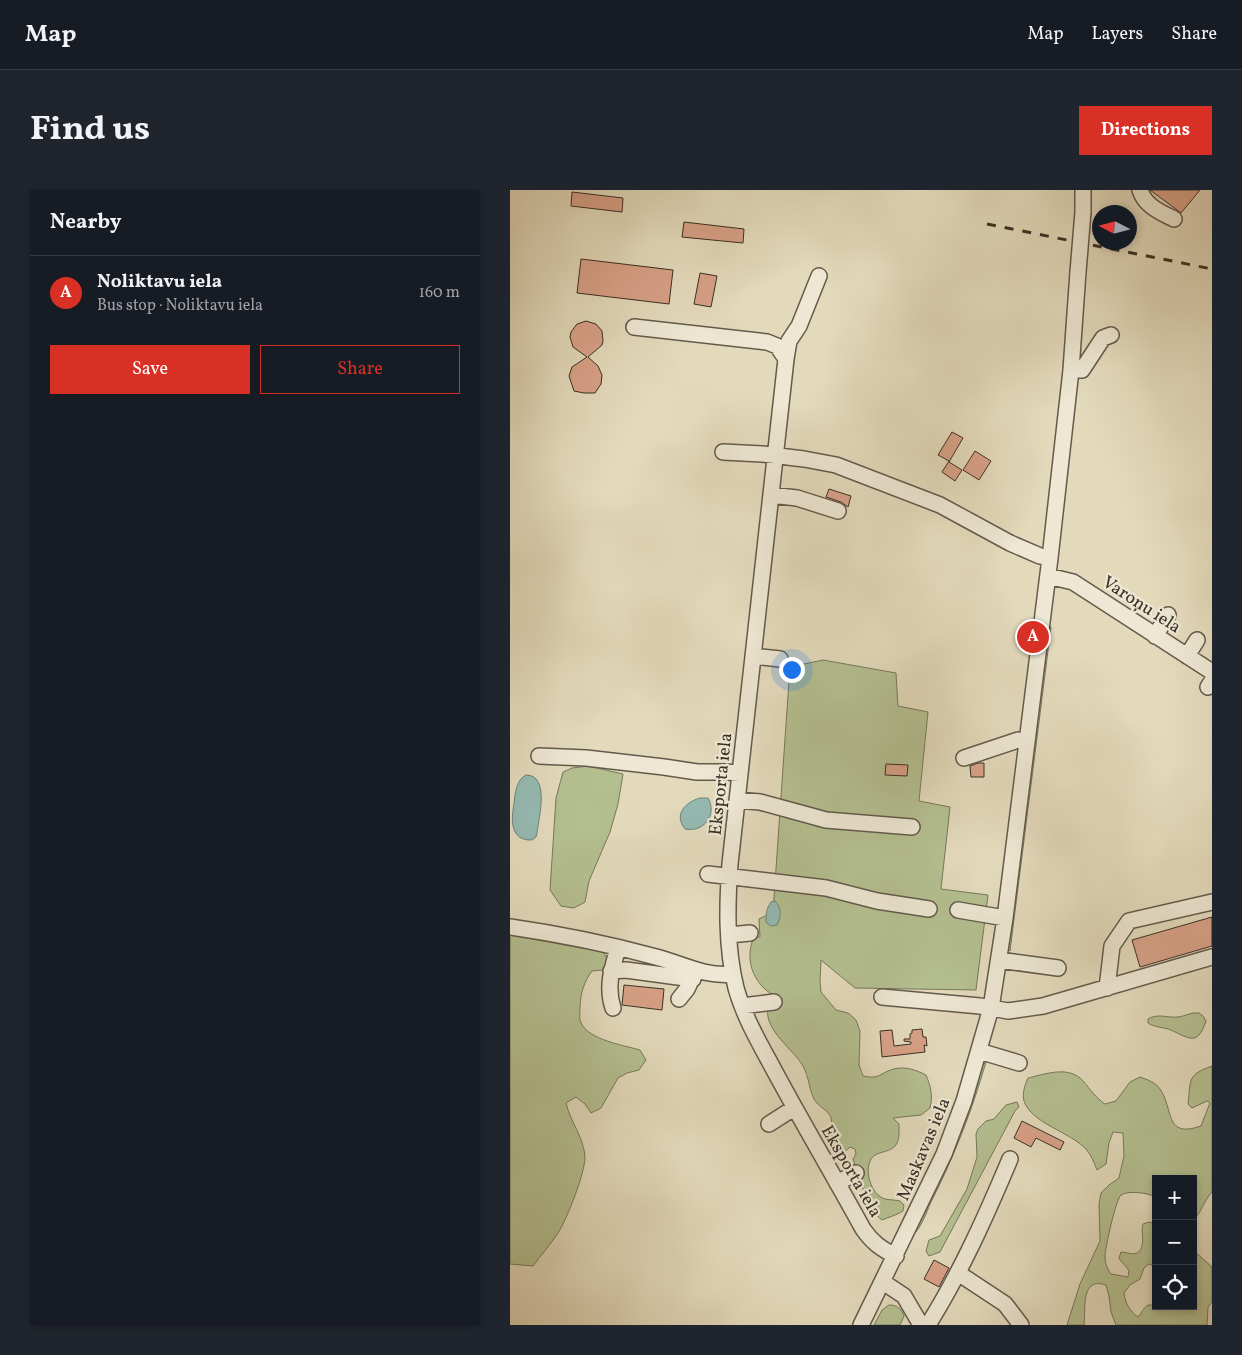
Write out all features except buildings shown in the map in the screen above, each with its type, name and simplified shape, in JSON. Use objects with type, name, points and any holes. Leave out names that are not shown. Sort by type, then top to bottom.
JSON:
[{"type":"street","name":"Maskavas iela","points":[[861,1325],[944,1154],[964,1101],[991,1008],[1000,960],[1048,576],[1071,370],[1083,190]]},
{"type":"street","points":[[1140,190],[1141,195],[1148,204],[1174,220]]},
{"type":"street","name":"Eksporta iela","points":[[820,276],[799,326],[789,341],[786,359],[727,897],[729,935],[733,974],[742,1006],[754,1032],[794,1108],[870,1240],[879,1248],[896,1256]]},
{"type":"street","points":[[634,327],[768,342],[777,346],[786,359]]},
{"type":"street","points":[[1071,370],[1082,370],[1103,338],[1111,335]]},
{"type":"street","points":[[723,452],[821,462],[858,473],[940,505],[1010,543],[1040,556],[1050,558]]},
{"type":"street","points":[[771,495],[797,498],[838,511]]},
{"type":"street","name":"Varoņu iela","points":[[1048,576],[1073,582],[1187,656],[1211,680]]},
{"type":"street","points":[[1155,636],[1168,615]]},
{"type":"street","points":[[1187,656],[1197,640]]},
{"type":"street","points":[[753,656],[780,659]]},
{"type":"street","points":[[964,758],[1018,740],[1027,742]]},
{"type":"street","points":[[540,756],[586,758],[697,772],[740,774]]},
{"type":"street","points":[[737,800],[760,802],[826,820],[912,827]]},
{"type":"street","points":[[708,874],[826,888],[877,902],[929,909]]},
{"type":"street","points":[[1107,988],[1112,946],[1129,921],[1212,902]]},
{"type":"street","points":[[958,910],[1005,918]]},
{"type":"street","points":[[510,927],[550,933],[658,957],[694,975]]},
{"type":"street","points":[[729,935],[750,933]]},
{"type":"street","points":[[613,1008],[610,999],[611,971],[618,948]]},
{"type":"street","points":[[882,996],[1008,1011],[1044,1006],[1212,957]]},
{"type":"street","points":[[1000,960],[1058,968]]},
{"type":"street","points":[[611,971],[626,970],[694,975],[733,974]]},
{"type":"street","points":[[679,998],[687,989],[694,975]]},
{"type":"street","points":[[742,1006],[774,1002]]},
{"type":"street","points":[[979,1051],[1019,1063]]},
{"type":"street","points":[[769,1124],[794,1108]]},
{"type":"street","points":[[928,1325],[948,1294],[983,1222],[1010,1159]]},
{"type":"street","points":[[837,1183],[856,1173]]},
{"type":"street","points":[[958,1273],[1005,1304],[1021,1325]]},
{"type":"street","points":[[883,1282],[904,1296],[921,1325]]},
{"type":"green space","points":[[1048,625],[1051,627],[1010,951],[1007,946]]},
{"type":"green space","points":[[823,660],[896,673],[898,706],[928,712],[919,801],[950,807],[941,889],[988,895],[976,990],[855,988],[821,960],[821,992],[836,1010],[848,1013],[856,1020],[860,1031],[859,1065],[863,1076],[876,1077],[894,1069],[906,1068],[926,1075],[930,1088],[930,1108],[921,1115],[893,1118],[899,1124],[897,1144],[889,1150],[873,1156],[869,1164],[870,1182],[876,1193],[885,1199],[900,1201],[904,1205],[903,1211],[882,1220],[872,1209],[864,1192],[853,1159],[856,1154],[855,1149],[850,1147],[842,1154],[836,1152],[832,1143],[830,1115],[814,1099],[803,1066],[771,1025],[768,1009],[773,995],[760,984],[750,962],[751,945],[754,937],[760,937],[759,919],[773,912],[790,667]]},
{"type":"green space","points":[[588,766],[623,774],[618,804],[610,832],[589,881],[585,902],[574,908],[561,906],[550,890],[556,798],[563,772],[572,768]]},
{"type":"green space","points":[[510,935],[603,952],[609,961],[603,970],[592,971],[589,975],[580,1003],[581,1023],[591,1034],[599,1038],[640,1050],[646,1060],[639,1070],[618,1078],[601,1108],[591,1113],[585,1104],[576,1097],[566,1103],[584,1150],[585,1157],[582,1174],[562,1226],[533,1266],[510,1264]]},
{"type":"green space","points":[[1199,1013],[1206,1021],[1203,1030],[1195,1038],[1186,1037],[1148,1023],[1148,1019],[1156,1016],[1179,1017]]},
{"type":"green space","points":[[986,1062],[975,1099],[954,1152],[923,1220],[917,1231],[913,1234],[982,1065]]},
{"type":"green space","points":[[1212,1066],[1212,1192],[1197,1215],[1197,1175],[1152,1175],[1152,1196],[1124,1193],[1119,1198],[1114,1214],[1105,1261],[1111,1274],[1128,1277],[1129,1271],[1119,1258],[1121,1252],[1134,1254],[1138,1252],[1143,1241],[1143,1224],[1152,1223],[1152,1265],[1149,1264],[1144,1268],[1140,1279],[1130,1285],[1124,1293],[1128,1306],[1138,1317],[1148,1305],[1152,1305],[1152,1310],[1197,1310],[1197,1254],[1212,1267],[1212,1302],[1208,1307],[1207,1325],[1116,1325],[1111,1312],[1106,1285],[1098,1284],[1092,1285],[1088,1290],[1085,1303],[1084,1325],[1067,1325],[1080,1284],[1100,1241],[1099,1204],[1101,1193],[1119,1178],[1124,1156],[1123,1133],[1113,1132],[1109,1143],[1106,1164],[1097,1170],[1086,1149],[1071,1137],[1042,1121],[1028,1109],[1023,1095],[1028,1078],[1057,1072],[1071,1073],[1083,1081],[1105,1104],[1116,1101],[1130,1082],[1140,1077],[1154,1083],[1160,1089],[1175,1125],[1181,1129],[1189,1129],[1201,1126],[1210,1103],[1207,1101],[1192,1108],[1188,1104],[1190,1083],[1194,1075]]},
{"type":"green space","points":[[1017,1102],[1019,1107],[1015,1111],[940,1252],[929,1256],[926,1251],[929,1240],[940,1236],[967,1189],[977,1157],[976,1134],[978,1129],[986,1121],[994,1119],[1006,1105]]},
{"type":"green space","points":[[889,1305],[900,1309],[903,1313],[904,1316],[900,1325],[874,1325],[882,1310]]},
{"type":"water","points":[[526,775],[533,777],[541,789],[541,808],[537,833],[536,837],[532,840],[519,837],[513,823],[517,788],[520,780]]},
{"type":"water","points":[[700,798],[708,798],[711,804],[710,816],[698,828],[692,830],[685,829],[680,818],[683,809],[690,802]]},
{"type":"water","points":[[775,901],[780,910],[780,916],[777,925],[771,926],[766,922],[767,912],[771,902]]},
{"type":"railway","points":[[987,224],[1212,269]]},
{"type":"place","name":"Noliktavu iela","points":[[1033,637]]}]
